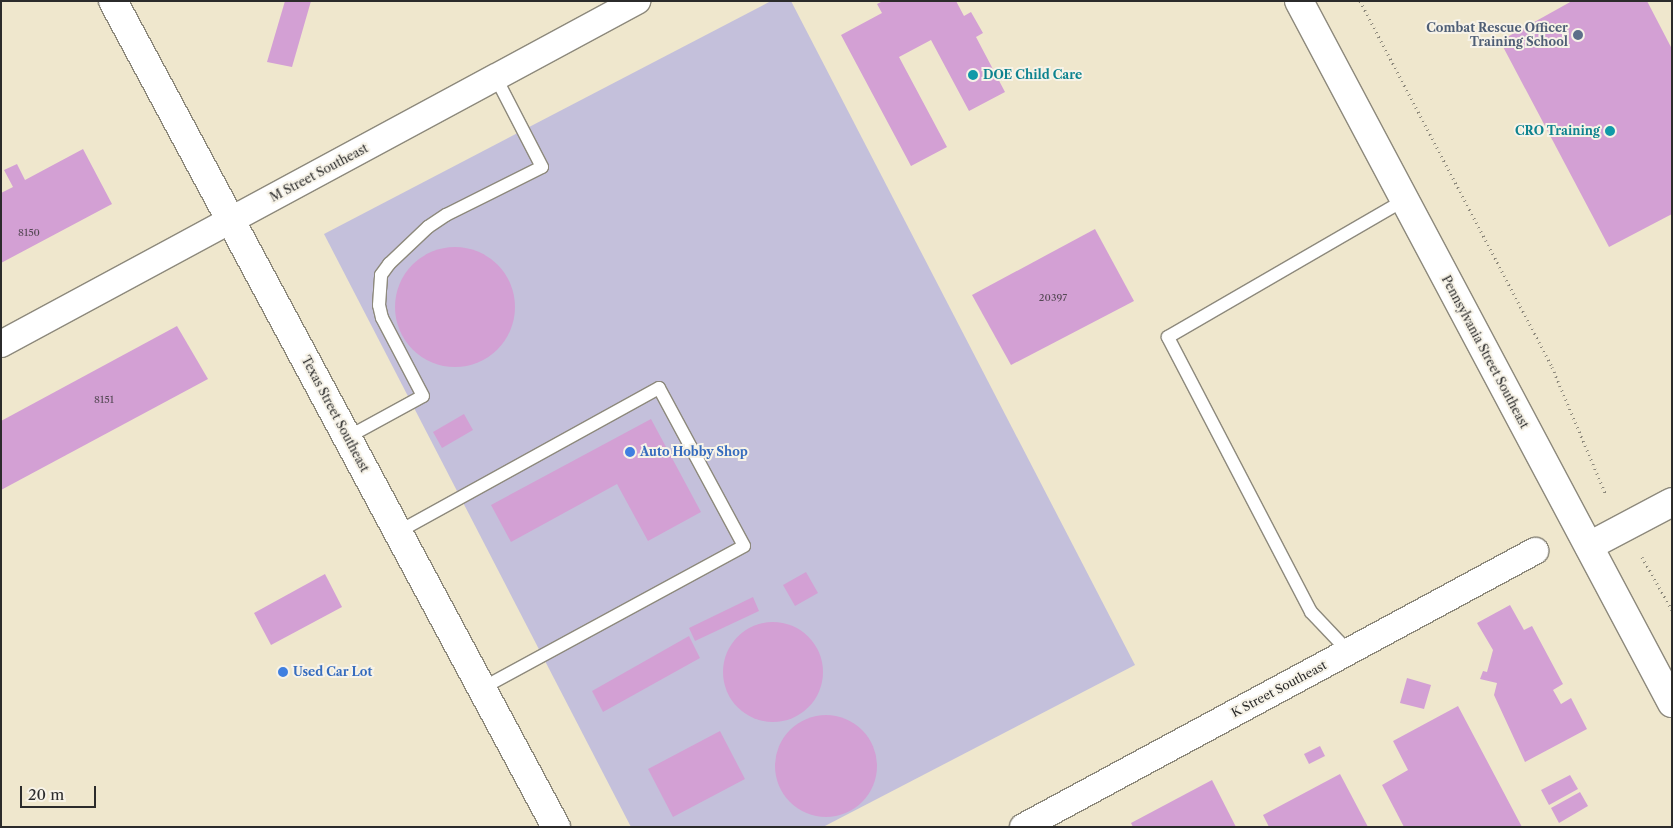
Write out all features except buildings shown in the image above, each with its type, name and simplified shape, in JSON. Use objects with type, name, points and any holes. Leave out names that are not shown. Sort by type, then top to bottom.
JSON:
[{"type":"street","name":"Texas Street Southeast","points":[[114,1],[556,827]]},
{"type":"street","name":"M Street Southeast","points":[[1,344],[638,1]]},
{"type":"street","name":"Pennsylvania Street Southeast","points":[[1299,1],[1672,703]]},
{"type":"street","points":[[1589,546],[1672,502]]},
{"type":"street","name":"K Street Southeast","points":[[1023,827],[1535,551]]},
{"type":"lane","points":[[348,437],[423,396],[380,312],[378,290],[382,275],[389,264],[428,227],[446,215],[542,167],[496,78]]},
{"type":"lane","points":[[1349,652],[1311,612],[1168,337],[1404,200]]},
{"type":"lane","points":[[398,532],[659,388],[744,546],[482,688]]},
{"type":"path","points":[[1360,1],[1552,367],[1606,495]]},
{"type":"path","points":[[1642,557],[1672,610]]},
{"type":"shaded area","points":[[771,1],[791,1],[1135,665],[823,827],[631,827],[324,234]]},
{"type":"place","name":"Combat Rescue Officer Training School","points":[[1578,35]]},
{"type":"place","name":"DOE Child Care","points":[[973,75]]},
{"type":"place","name":"CRO Training","points":[[1610,131]]},
{"type":"place","name":"Auto Hobby Shop","points":[[630,452]]},
{"type":"place","name":"Used Car Lot","points":[[283,672]]}]
